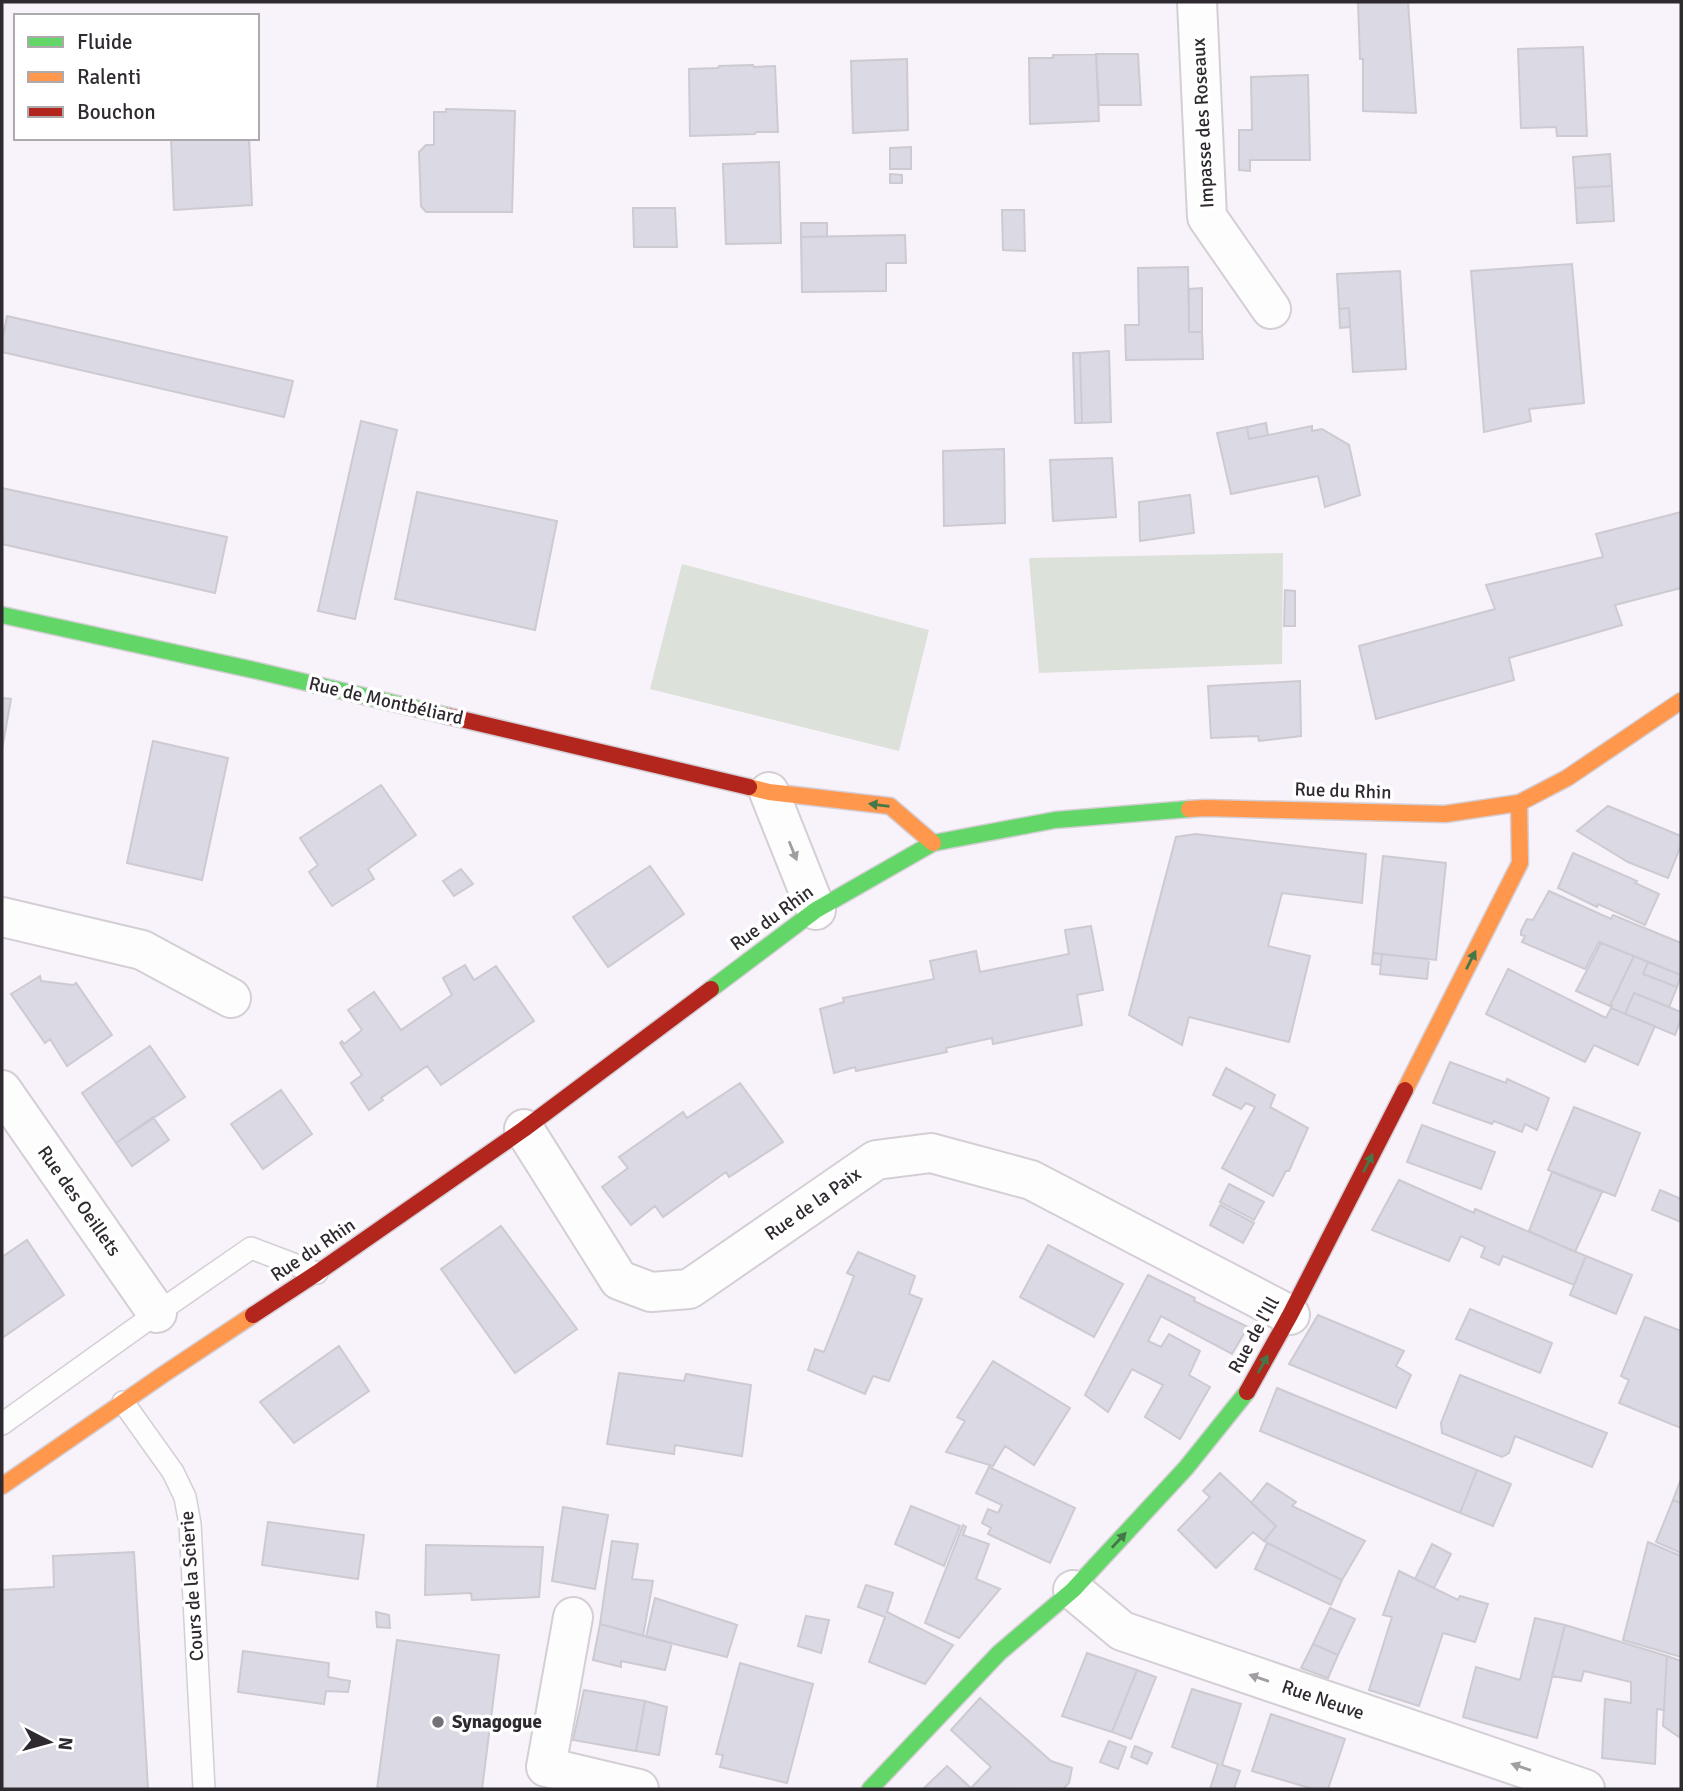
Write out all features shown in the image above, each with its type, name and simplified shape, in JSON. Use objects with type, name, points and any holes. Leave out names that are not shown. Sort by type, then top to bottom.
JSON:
[{"type":"street","name":"Impasse des Roseaux","points":[[1197,2],[1207,217],[1271,309]]},
{"type":"street","name":"Rue de Montbéliard","points":[[2,615],[258,671],[769,792],[890,806],[933,843]]},
{"type":"street","name":"Rue du Rhin","points":[[2,1486],[524,1129],[816,910],[933,843],[1055,820],[1205,808],[1445,814],[1519,803],[1567,778],[1681,701]]},
{"type":"street","points":[[769,792],[816,910]]},
{"type":"street","name":"Rue de l'Ill","points":[[870,1789],[999,1653],[1073,1590],[1186,1468],[1244,1397],[1290,1315],[1520,863],[1519,803]]},
{"type":"street","points":[[2,917],[142,950],[231,998]]},
{"type":"street","name":"Rue des Oeillets","points":[[2,1090],[157,1313]]},
{"type":"street","name":"Rue de la Paix","points":[[524,1129],[619,1280],[651,1292],[689,1289],[876,1160],[931,1153],[1031,1180],[1290,1315]]},
{"type":"street","name":"Rue Neuve","points":[[1073,1590],[1122,1631],[1585,1789]]},
{"type":"street","points":[[573,1618],[544,1778],[639,1789]]},
{"type":"lane","points":[[2,1424],[251,1248],[317,1273]]},
{"type":"lane","name":"Cours de la Scierie","points":[[123,1402],[173,1472],[185,1497],[190,1524],[204,1789]]},
{"type":"shaded area","points":[[1283,553],[1282,664],[1039,673],[1029,558]]},
{"type":"shaded area","points":[[682,564],[929,630],[899,751],[650,689]]},
{"type":"building","points":[[1358,2],[1408,2],[1416,113],[1363,111],[1363,59],[1360,59]]},
{"type":"building","points":[[1583,47],[1587,136],[1557,136],[1556,127],[1521,128],[1518,49]]},
{"type":"building","points":[[1096,54],[1099,121],[1030,124],[1029,58]]},
{"type":"building","points":[[1096,54],[1138,54],[1141,105],[1099,105]]},
{"type":"building","points":[[907,59],[908,130],[853,133],[851,61]]},
{"type":"building","points":[[775,66],[778,132],[690,136],[689,69]]},
{"type":"building","points":[[1308,75],[1310,160],[1250,160],[1250,171],[1239,170],[1239,130],[1252,130],[1251,77]]},
{"type":"building","points":[[446,109],[515,111],[512,212],[426,212],[421,206],[419,152],[426,145],[434,145],[434,112],[446,112]]},
{"type":"building","points":[[171,140],[249,140],[252,205],[174,210]]},
{"type":"building","points":[[911,147],[911,169],[890,169],[890,148]]},
{"type":"building","points":[[1610,154],[1612,186],[1575,188],[1573,157]]},
{"type":"building","points":[[779,162],[781,243],[726,244],[723,164]]},
{"type":"building","points":[[890,174],[902,175],[902,183],[890,183]]},
{"type":"building","points":[[1612,186],[1614,221],[1577,223],[1575,188]]},
{"type":"building","points":[[633,208],[675,208],[677,247],[634,247]]},
{"type":"building","points":[[1002,210],[1024,210],[1025,251],[1003,250]]},
{"type":"building","points":[[801,223],[827,223],[827,237],[801,237]]},
{"type":"building","points":[[905,235],[906,263],[886,263],[886,291],[802,292],[801,237]]},
{"type":"building","points":[[1572,264],[1584,403],[1529,409],[1531,421],[1484,432],[1471,271]]},
{"type":"building","points":[[1188,267],[1189,332],[1202,332],[1203,359],[1126,360],[1125,325],[1139,325],[1138,268]]},
{"type":"building","points":[[1400,271],[1406,369],[1353,372],[1349,308],[1339,309],[1337,274]]},
{"type":"building","points":[[1202,288],[1202,332],[1189,332],[1189,289]]},
{"type":"building","points":[[1349,308],[1350,327],[1340,328],[1339,309]]},
{"type":"building","points":[[7,316],[293,381],[284,417],[2,352]]},
{"type":"building","points":[[1109,351],[1111,422],[1082,423],[1080,353]]},
{"type":"building","points":[[1073,353],[1080,353],[1082,423],[1075,423]]},
{"type":"building","points":[[361,421],[397,430],[355,619],[318,611]]},
{"type":"building","points":[[1266,423],[1268,435],[1249,439],[1247,427]]},
{"type":"building","points":[[1312,426],[1312,431],[1322,429],[1349,445],[1360,495],[1325,507],[1318,476],[1231,494],[1217,433],[1247,427],[1249,439]]},
{"type":"building","points":[[1004,449],[1005,523],[944,526],[943,451]]},
{"type":"building","points":[[1112,458],[1116,517],[1053,521],[1050,460]]},
{"type":"building","points":[[2,488],[227,537],[215,593],[2,544]]},
{"type":"building","points":[[417,492],[557,521],[535,630],[395,599]]},
{"type":"building","points":[[1190,495],[1194,533],[1140,541],[1139,502]]},
{"type":"building","points":[[1681,512],[1681,588],[1615,605],[1622,625],[1509,658],[1514,680],[1376,719],[1359,646],[1495,609],[1486,585],[1603,557],[1596,534]]},
{"type":"building","points":[[1285,590],[1295,591],[1295,626],[1284,626]]},
{"type":"building","points":[[1300,681],[1301,736],[1259,741],[1258,736],[1211,738],[1208,686]]},
{"type":"building","points":[[2,698],[11,699],[2,750]]},
{"type":"building","points":[[153,741],[228,758],[202,880],[127,863]]},
{"type":"building","points":[[381,785],[416,835],[368,869],[374,879],[332,906],[309,872],[318,865],[300,838]]},
{"type":"building","points":[[1608,806],[1681,836],[1681,845],[1668,878],[1628,862],[1577,831]]},
{"type":"building","points":[[1196,834],[1366,854],[1362,903],[1282,893],[1268,946],[1310,956],[1289,1042],[1189,1017],[1182,1045],[1129,1015],[1176,837]]},
{"type":"building","points":[[1573,853],[1637,881],[1635,883],[1659,894],[1645,925],[1598,904],[1597,907],[1558,888]]},
{"type":"building","points":[[1383,856],[1446,863],[1436,960],[1373,953]]},
{"type":"building","points":[[650,866],[684,914],[608,967],[573,917]]},
{"type":"building","points":[[461,869],[473,884],[454,896],[443,881]]},
{"type":"building","points":[[1549,891],[1611,919],[1613,915],[1681,943],[1681,975],[1599,942],[1585,969],[1522,942],[1525,936],[1521,935],[1521,931],[1527,919],[1533,920]]},
{"type":"building","points":[[1091,926],[1103,990],[1077,995],[1082,1025],[993,1044],[992,1038],[946,1048],[947,1052],[834,1073],[820,1009],[844,1002],[843,998],[934,979],[930,961],[976,951],[980,972],[1069,954],[1065,930]]},
{"type":"building","points":[[1601,943],[1634,956],[1610,1006],[1576,991]]},
{"type":"building","points":[[1373,953],[1382,954],[1381,965],[1372,964]]},
{"type":"building","points":[[1382,954],[1429,959],[1427,979],[1380,974]]},
{"type":"building","points":[[1634,956],[1648,962],[1643,974],[1677,987],[1669,1007],[1634,993],[1625,1014],[1611,1008]]},
{"type":"building","points":[[1648,962],[1681,975],[1677,987],[1643,974]]},
{"type":"building","points":[[465,965],[474,980],[496,966],[534,1021],[441,1085],[427,1066],[381,1098],[383,1100],[369,1110],[351,1083],[362,1075],[340,1043],[342,1041],[344,1044],[362,1030],[348,1010],[374,992],[401,1030],[452,995],[443,978]]},
{"type":"building","points":[[1508,969],[1606,1018],[1611,1008],[1655,1026],[1638,1065],[1594,1045],[1585,1062],[1486,1014]]},
{"type":"building","points":[[40,976],[41,981],[73,985],[76,983],[112,1035],[67,1066],[50,1039],[45,1043],[11,994]]},
{"type":"building","points":[[1634,993],[1681,1012],[1675,1035],[1625,1014]]},
{"type":"building","points":[[150,1046],[185,1097],[116,1143],[82,1093]]},
{"type":"building","points":[[1450,1062],[1506,1083],[1507,1079],[1549,1098],[1537,1130],[1525,1124],[1522,1132],[1433,1103]]},
{"type":"building","points":[[1226,1068],[1275,1095],[1270,1107],[1308,1128],[1289,1171],[1286,1171],[1273,1196],[1222,1168],[1255,1107],[1246,1103],[1241,1109],[1213,1095]]},
{"type":"building","points":[[740,1083],[783,1142],[729,1177],[726,1172],[663,1217],[655,1206],[631,1225],[602,1187],[628,1168],[619,1157],[683,1112],[687,1118]]},
{"type":"building","points":[[281,1090],[312,1134],[263,1169],[231,1124]]},
{"type":"building","points":[[1574,1107],[1640,1133],[1615,1196],[1548,1170]]},
{"type":"building","points":[[153,1117],[169,1140],[132,1166],[116,1143]]},
{"type":"building","points":[[1422,1125],[1495,1152],[1481,1189],[1407,1162]]},
{"type":"building","points":[[1552,1172],[1602,1192],[1575,1252],[1529,1231]]},
{"type":"building","points":[[1399,1180],[1474,1213],[1475,1209],[1586,1256],[1574,1285],[1503,1256],[1499,1265],[1481,1257],[1485,1247],[1461,1236],[1449,1261],[1372,1230]]},
{"type":"building","points":[[1229,1184],[1264,1202],[1254,1220],[1220,1202]]},
{"type":"building","points":[[1660,1190],[1681,1199],[1681,1222],[1652,1210]]},
{"type":"building","points":[[1220,1205],[1254,1223],[1243,1243],[1210,1225]]},
{"type":"building","points":[[501,1226],[577,1329],[515,1373],[441,1269]]},
{"type":"building","points":[[27,1240],[64,1295],[2,1338],[2,1257]]},
{"type":"building","points":[[1048,1245],[1123,1284],[1094,1337],[1020,1297]]},
{"type":"building","points":[[858,1252],[915,1276],[909,1294],[922,1299],[889,1381],[873,1376],[865,1394],[808,1370],[815,1349],[824,1352],[854,1276],[847,1273]]},
{"type":"building","points":[[1586,1256],[1632,1275],[1616,1314],[1570,1295]]},
{"type":"building","points":[[1148,1275],[1248,1327],[1232,1354],[1161,1316],[1148,1341],[1161,1347],[1169,1334],[1200,1351],[1189,1375],[1210,1387],[1180,1439],[1145,1417],[1163,1385],[1132,1369],[1108,1412],[1085,1395]]},
{"type":"building","points":[[1470,1309],[1552,1343],[1540,1373],[1456,1339]]},
{"type":"building","points":[[1318,1315],[1404,1351],[1396,1366],[1411,1375],[1396,1408],[1289,1364]]},
{"type":"building","points":[[1645,1317],[1681,1331],[1681,1428],[1619,1403],[1629,1380],[1621,1376]]},
{"type":"building","points":[[339,1346],[369,1391],[294,1443],[260,1402]]},
{"type":"building","points":[[993,1361],[1070,1408],[1034,1465],[1005,1446],[993,1466],[946,1452],[965,1421],[957,1417]]},
{"type":"building","points":[[619,1373],[684,1381],[686,1374],[751,1385],[742,1456],[675,1445],[674,1454],[607,1444]]},
{"type":"building","points":[[1460,1375],[1607,1433],[1592,1467],[1515,1436],[1509,1453],[1502,1457],[1442,1433],[1441,1423]]},
{"type":"building","points":[[1277,1388],[1477,1470],[1460,1513],[1260,1431]]},
{"type":"building","points":[[989,1467],[1075,1508],[1050,1563],[988,1534],[991,1528],[982,1523],[988,1509],[998,1513],[1002,1505],[976,1493]]},
{"type":"building","points":[[1477,1470],[1511,1484],[1493,1526],[1460,1513]]},
{"type":"building","points":[[1220,1473],[1276,1526],[1264,1541],[1253,1532],[1216,1568],[1178,1530],[1210,1497],[1203,1491]]},
{"type":"building","points":[[1681,1479],[1681,1503],[1673,1500]]},
{"type":"building","points":[[1267,1483],[1296,1502],[1292,1506],[1365,1541],[1342,1580],[1264,1541],[1276,1526],[1251,1503]]},
{"type":"building","points":[[1673,1500],[1681,1503],[1681,1553],[1656,1542]]},
{"type":"building","points":[[911,1506],[960,1526],[944,1566],[895,1544]]},
{"type":"building","points":[[563,1507],[608,1515],[595,1589],[552,1581]]},
{"type":"building","points":[[268,1522],[364,1535],[358,1579],[262,1565]]},
{"type":"building","points":[[963,1525],[966,1527],[963,1535],[989,1544],[976,1579],[1000,1589],[959,1638],[925,1623]]},
{"type":"building","points":[[612,1541],[638,1544],[632,1579],[653,1581],[643,1636],[600,1624]]},
{"type":"building","points":[[1648,1542],[1681,1556],[1681,1657],[1623,1640]]},
{"type":"building","points":[[1267,1543],[1342,1580],[1331,1605],[1255,1569]]},
{"type":"building","points":[[1432,1544],[1451,1554],[1434,1588],[1415,1579]]},
{"type":"building","points":[[426,1545],[543,1547],[539,1597],[472,1600],[471,1593],[425,1595]]},
{"type":"building","points":[[134,1552],[148,1789],[2,1789],[2,1590],[54,1587],[53,1556]]},
{"type":"building","points":[[1399,1571],[1458,1600],[1460,1596],[1488,1604],[1475,1642],[1443,1633],[1419,1706],[1369,1690],[1392,1617],[1383,1615]]},
{"type":"building","points":[[866,1585],[893,1593],[887,1612],[953,1645],[925,1684],[869,1662],[885,1617],[858,1607]]},
{"type":"building","points":[[655,1598],[737,1625],[727,1657],[646,1637]]},
{"type":"building","points":[[1330,1608],[1355,1619],[1338,1655],[1313,1644]]},
{"type":"building","points":[[376,1612],[389,1615],[390,1628],[377,1627]]},
{"type":"building","points":[[806,1616],[829,1620],[821,1653],[798,1646]]},
{"type":"building","points":[[1535,1618],[1565,1625],[1537,1738],[1463,1717],[1476,1667],[1520,1680]]},
{"type":"building","points":[[600,1624],[672,1643],[665,1670],[621,1661],[621,1667],[593,1660]]},
{"type":"building","points":[[1565,1625],[1667,1656],[1664,1710],[1657,1709],[1655,1764],[1602,1758],[1605,1699],[1631,1703],[1631,1682],[1584,1671],[1581,1681],[1552,1676]]},
{"type":"building","name":"Synagogue","points":[[397,1640],[499,1655],[482,1789],[377,1789]]},
{"type":"building","points":[[1313,1644],[1338,1655],[1328,1678],[1301,1668]]},
{"type":"building","points":[[243,1651],[329,1663],[328,1677],[350,1681],[348,1692],[326,1691],[324,1704],[238,1692]]},
{"type":"building","points":[[1087,1653],[1137,1670],[1112,1732],[1062,1716]]},
{"type":"building","points":[[1667,1656],[1681,1661],[1679,1737],[1663,1726]]},
{"type":"building","points":[[740,1663],[813,1684],[787,1783],[720,1767],[723,1755],[716,1754]]},
{"type":"building","points":[[1137,1670],[1156,1677],[1131,1739],[1112,1732]]},
{"type":"building","points":[[1192,1689],[1241,1704],[1222,1765],[1240,1771],[1234,1789],[1210,1789],[1218,1764],[1172,1747]]},
{"type":"building","points":[[584,1690],[645,1701],[636,1751],[573,1740]]},
{"type":"building","points":[[980,1698],[1051,1761],[1072,1768],[1069,1783],[1063,1789],[971,1788],[991,1767],[951,1730]]},
{"type":"building","points":[[645,1701],[667,1707],[659,1755],[636,1751]]},
{"type":"building","points":[[1271,1714],[1345,1739],[1328,1789],[1313,1789],[1252,1771]]},
{"type":"building","points":[[1109,1741],[1126,1747],[1118,1769],[1100,1762]]},
{"type":"building","points":[[1135,1746],[1152,1753],[1147,1764],[1131,1757]]},
{"type":"building","points":[[947,1766],[971,1788],[972,1789],[923,1789]]},
{"type":"traffic: fast","points":[[2,615],[448,716]]},
{"type":"traffic: fast","points":[[711,989],[816,910],[933,843],[1055,820],[1189,809]]},
{"type":"traffic: fast","points":[[870,1789],[999,1653],[1073,1590],[1186,1468],[1247,1392]]},
{"type":"traffic: slow","points":[[1189,809],[1445,814],[1519,803],[1567,778],[1681,701]]},
{"type":"traffic: slow","points":[[749,787],[769,792],[890,806],[933,843]]},
{"type":"traffic: slow","points":[[1405,1090],[1520,863],[1519,803]]},
{"type":"traffic: slow","points":[[2,1486],[253,1315]]},
{"type":"traffic: jam","points":[[448,716],[749,787]]},
{"type":"traffic: jam","points":[[253,1315],[524,1129],[711,989]]},
{"type":"traffic: jam","points":[[1247,1392],[1290,1315],[1405,1090]]},
{"type":"place","name":"Synagogue","points":[[438,1722]]}]
